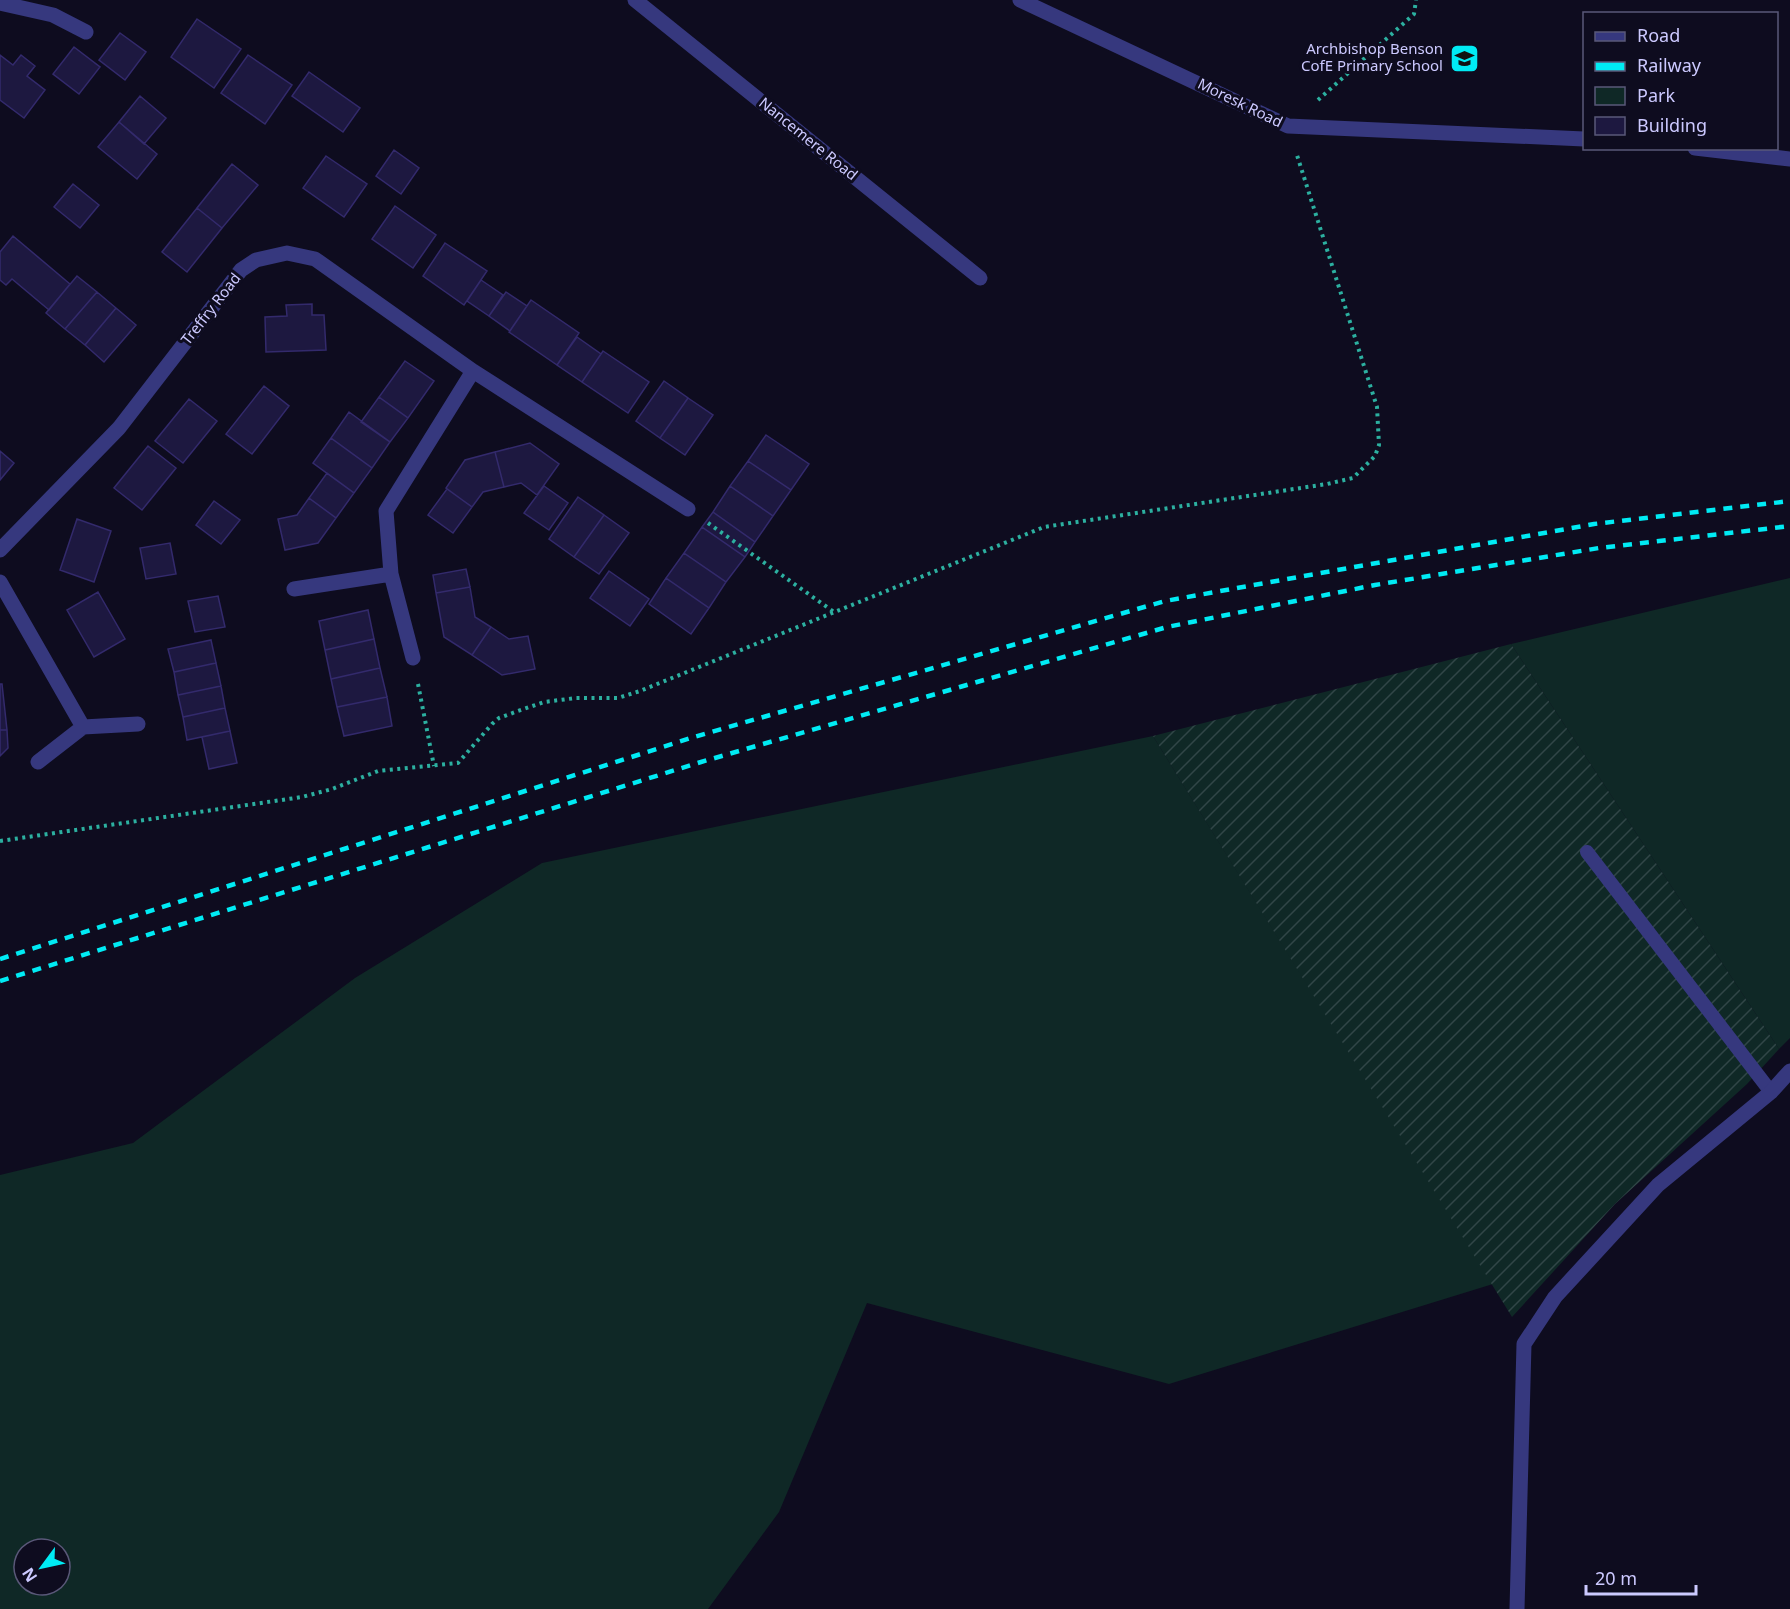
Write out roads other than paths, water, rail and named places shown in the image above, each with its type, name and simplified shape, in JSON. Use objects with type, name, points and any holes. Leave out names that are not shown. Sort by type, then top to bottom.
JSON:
[{"type":"street","name":"Nancemere Road","points":[[635,0],[980,278]]},
{"type":"street","name":"Moresk Road","points":[[1025,1],[1288,126],[1583,139]]},
{"type":"street","points":[[0,3],[53,15],[86,32]]},
{"type":"street","points":[[1712,150],[1790,159]]},
{"type":"street","name":"Treffry Road","points":[[0,550],[119,428],[241,270],[256,260],[287,253],[315,259],[473,371],[688,509]]},
{"type":"street","points":[[413,658],[391,574],[386,511],[473,371]]},
{"type":"street","points":[[294,589],[391,574]]},
{"type":"street","points":[[0,582],[83,727]]},
{"type":"street","points":[[38,762],[83,727],[138,724]]},
{"type":"street","points":[[1517,1609],[1524,1344],[1555,1298],[1658,1185],[1771,1092],[1790,1071]]},
{"type":"lane","points":[[1587,852],[1771,1092]]},
{"type":"railway","points":[[0,959],[694,737],[1165,601],[1594,524],[1790,501]]},
{"type":"railway","points":[[0,981],[701,762],[1167,627],[1375,585],[1599,548],[1790,526]]},
{"type":"place","name":"Archbishop Benson CofE Primary School","points":[[1464,58]]}]
